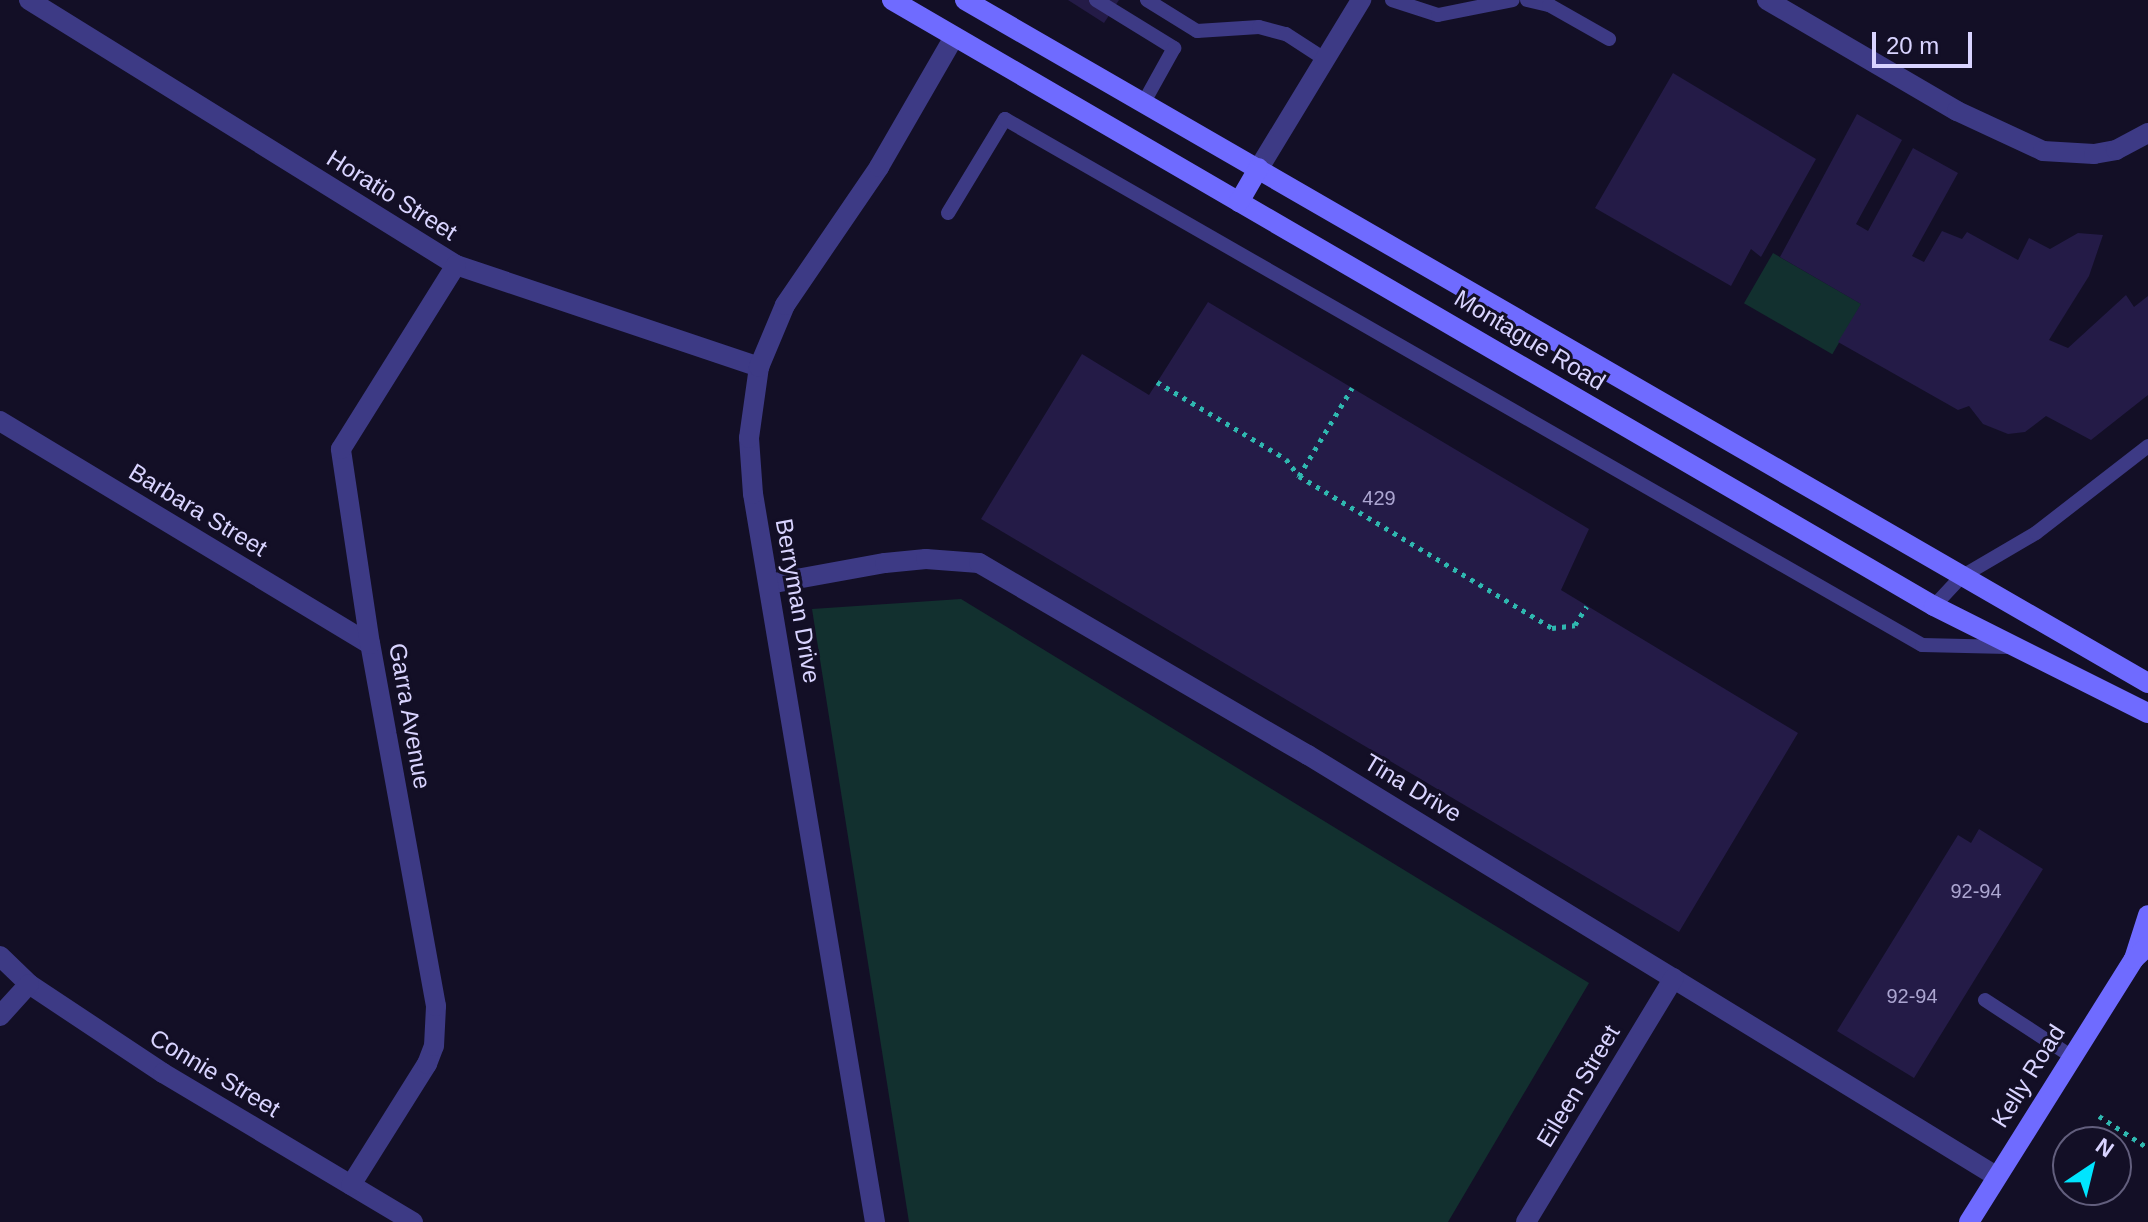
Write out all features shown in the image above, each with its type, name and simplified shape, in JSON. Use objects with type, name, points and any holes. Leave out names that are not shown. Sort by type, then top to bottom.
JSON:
[{"type":"main road","name":"Montague Road","points":[[892,0],[1934,606],[2008,647],[2148,713]]},
{"type":"main road","name":"Montague Road","points":[[976,2],[1143,104],[1259,168],[2148,683]]},
{"type":"main road","points":[[954,37],[976,2]]},
{"type":"main road","points":[[1239,202],[1259,168]]},
{"type":"main road","name":"Kelly Road","points":[[1969,1222],[2071,1056],[2141,952],[2148,915]]},
{"type":"street","name":"Horatio Street","points":[[29,0],[456,265],[759,367]]},
{"type":"street","points":[[1259,168],[1361,0]]},
{"type":"street","points":[[1767,0],[1791,6],[1957,111],[2043,151],[2094,154],[2116,150],[2148,133]]},
{"type":"street","name":"Berryman Drive","points":[[875,1222],[749,462],[759,367],[785,305],[879,167],[954,37]]},
{"type":"street","name":"Garra Avenue","points":[[351,1185],[427,1064],[437,1027],[370,644],[341,449],[456,265]]},
{"type":"street","name":"Barbara Street","points":[[0,421],[370,644]]},
{"type":"street","name":"Tina Drive","points":[[769,584],[899,561],[979,563],[1308,755],[1996,1176]]},
{"type":"street","name":"Connie Street","points":[[0,956],[29,984],[163,1073],[413,1222]]},
{"type":"street","name":"Eileen Street","points":[[1526,1222],[1674,978]]},
{"type":"street","points":[[0,1016],[29,984]]},
{"type":"lane","points":[[1096,0],[1174,48]]},
{"type":"lane","points":[[1147,0],[1197,31]]},
{"type":"lane","points":[[1392,0],[1438,15],[1513,0]]},
{"type":"lane","points":[[1527,0],[1549,5],[1609,39]]},
{"type":"lane","points":[[1143,104],[1174,48],[1197,31],[1259,27],[1286,34],[1326,60]]},
{"type":"lane","points":[[948,213],[1005,119],[1922,645],[2008,647]]},
{"type":"lane","points":[[1934,606],[1961,577],[2036,533],[2148,446]]},
{"type":"lane","points":[[1985,1000],[2071,1056]]},
{"type":"path","points":[[1157,382],[1286,459],[1299,476],[1552,628],[1575,625],[1587,606]]},
{"type":"path","points":[[1299,476],[1352,388]]},
{"type":"path","points":[[2099,1116],[2148,1148]]},
{"type":"green space","points":[[1773,253],[1861,304],[1832,354],[1744,303]]},
{"type":"green space","points":[[961,599],[1589,983],[1448,1222],[909,1222],[812,609]]},
{"type":"building","points":[[1068,0],[1119,0],[1104,23]]},
{"type":"building","points":[[1673,73],[1816,159],[1761,257],[1751,249],[1731,286],[1595,208]]},
{"type":"building","points":[[1857,114],[1902,140],[1856,224],[1868,231],[1913,148],[1958,173],[1912,256],[1924,262],[1942,231],[1962,239],[1967,232],[2018,260],[2029,238],[2050,249],[2078,233],[2103,235],[2089,276],[2049,340],[2068,348],[2126,295],[2134,307],[2148,296],[2148,395],[2091,440],[2046,416],[2025,432],[2008,434],[1983,424],[1969,406],[1958,410],[1838,342],[1861,304],[1780,257]]},
{"type":"building","points":[[1208,302],[1589,529],[1561,590],[1798,733],[1679,932],[981,519],[1082,354],[1149,395]]},
{"type":"building","points":[[1979,829],[2043,869],[1914,1078],[1837,1031],[1958,835],[1971,843]]}]
